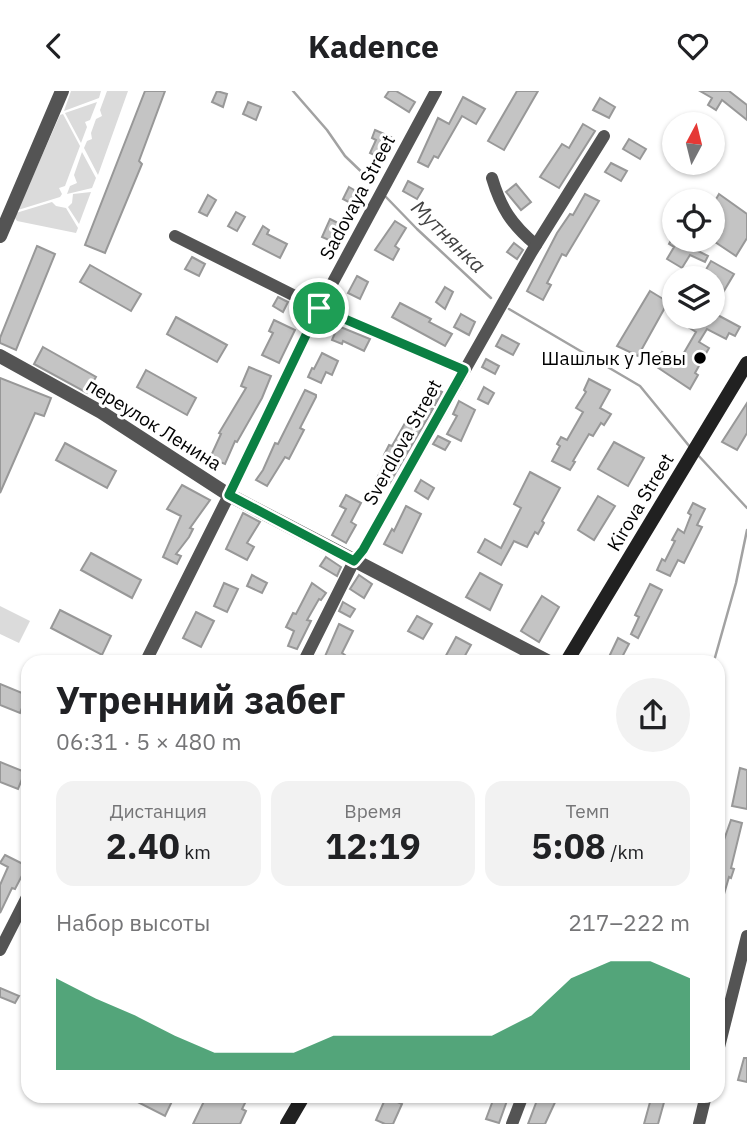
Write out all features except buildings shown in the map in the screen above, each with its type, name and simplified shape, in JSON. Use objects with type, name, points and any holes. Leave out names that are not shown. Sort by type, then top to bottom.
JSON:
[{"type":"main road","name":"Kirova Street","points":[[571,655],[747,363]]},
{"type":"main road","points":[[287,1124],[299,1103]]},
{"type":"street","points":[[0,236],[62,91]]},
{"type":"street","name":"Sadovaya Street","points":[[149,655],[319,308],[436,91]]},
{"type":"street","name":"Sverdlova Street","points":[[307,655],[354,561],[363,550],[536,245],[604,136]]},
{"type":"street","points":[[492,178],[500,205],[524,235],[536,245]]},
{"type":"street","points":[[175,236],[319,308],[464,370]]},
{"type":"street","name":"переулок Ленина","points":[[0,356],[102,412],[229,495],[535,655]]},
{"type":"street","points":[[0,950],[21,909]]},
{"type":"street","points":[[725,1023],[747,936]]},
{"type":"street","points":[[512,1124],[520,1103]]},
{"type":"street","points":[[699,1124],[704,1103]]},
{"type":"shaded area","points":[[71,91],[101,91],[99,98],[64,111]]},
{"type":"shaded area","points":[[107,91],[128,91],[98,175],[84,148],[87,141],[92,139],[91,133],[96,119],[102,116],[100,110]]},
{"type":"shaded area","points":[[97,102],[90,120],[85,122],[87,127],[81,143],[65,113]]},
{"type":"shaded area","points":[[63,114],[80,146],[65,186],[59,188],[62,194],[60,197],[18,210],[60,115]]},
{"type":"shaded area","points":[[82,152],[96,178],[92,188],[67,194],[70,186],[77,183],[74,175]]},
{"type":"shaded area","points":[[91,192],[79,224],[68,207],[72,203],[73,194]]},
{"type":"shaded area","points":[[52,202],[56,206],[66,208],[78,228],[76,233],[17,221],[15,218],[16,213]]},
{"type":"shaded area","points":[[0,606],[30,621],[19,643],[0,634]]},
{"type":"waterway","name":"Мутнянка","points":[[293,91],[327,130],[345,156],[372,182]]},
{"type":"waterway","name":"Мутнянка","points":[[386,197],[491,298]]},
{"type":"waterway","name":"Мутнянка","points":[[509,309],[640,386],[690,447]]},
{"type":"waterway","name":"Мутнянка","points":[[697,454],[747,508]]},
{"type":"waterway","name":"Мутнянка","points":[[716,655],[736,583],[747,530]]},
{"type":"place","name":"Шашлык у Левы","points":[[700,358]]},
{"type":"route","points":[[319,308],[464,370],[363,550],[354,561],[229,495],[319,308]]}]
